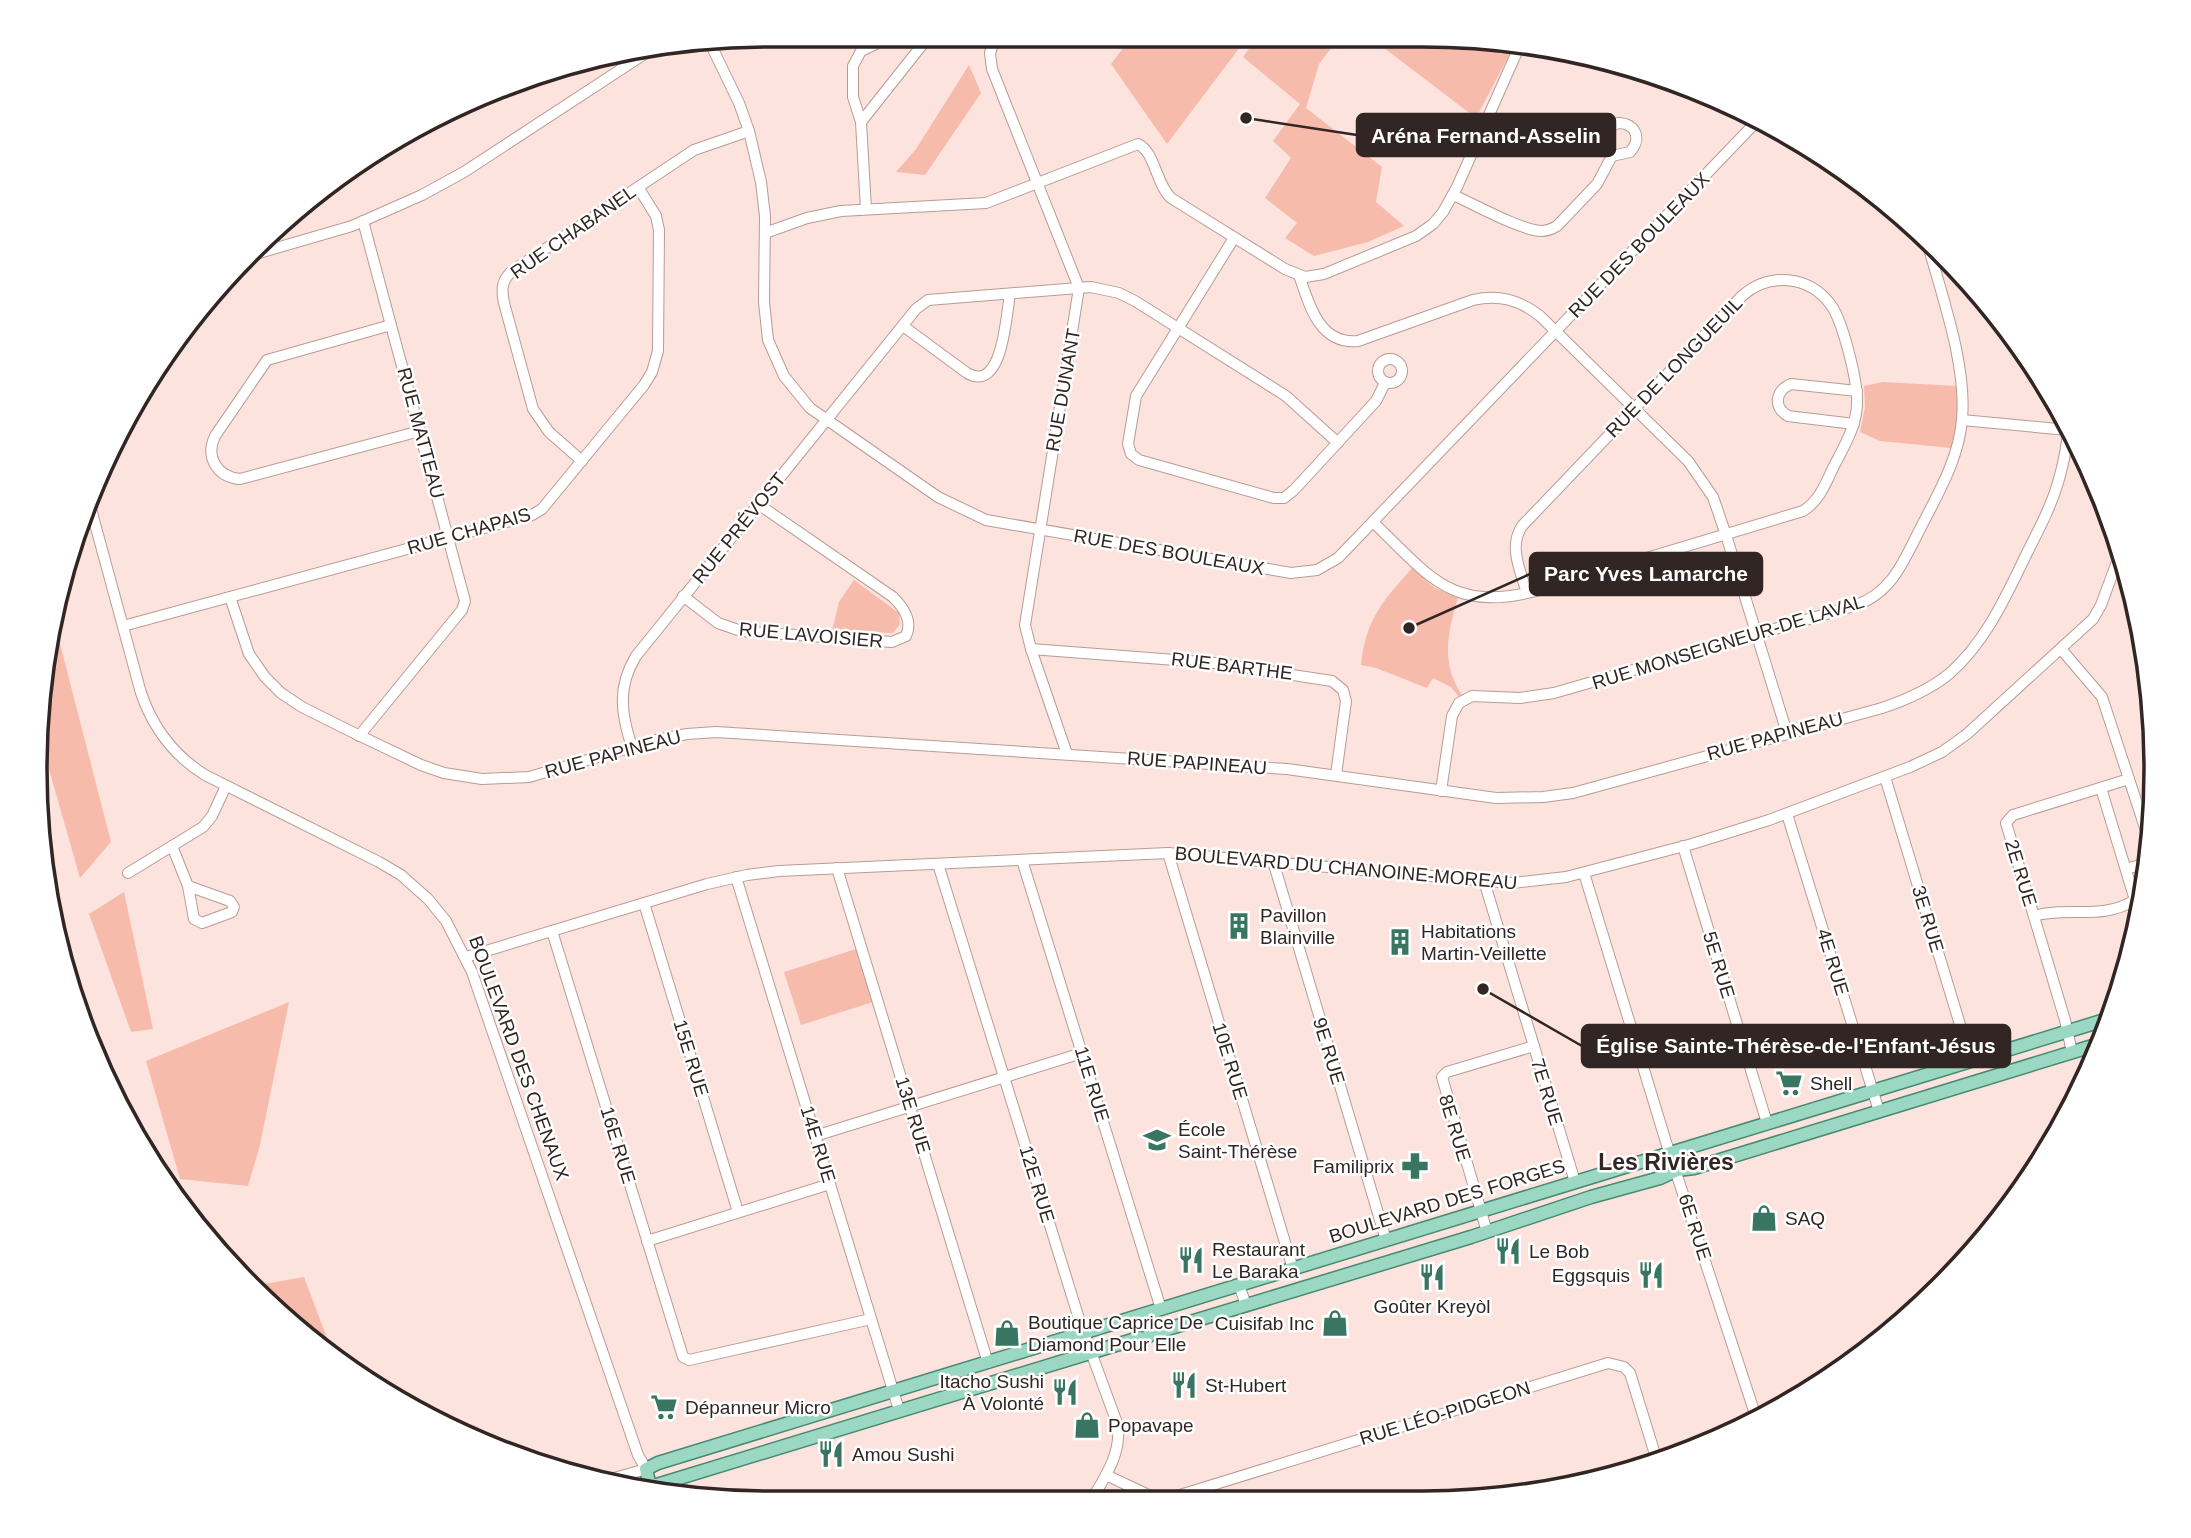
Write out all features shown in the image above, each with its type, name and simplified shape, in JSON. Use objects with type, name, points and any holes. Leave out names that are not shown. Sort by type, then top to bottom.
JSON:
[{"type":"main road","name":"BOULEVARD DES FORGES","points":[[646,1469],[658,1462],[2097,1022]]},
{"type":"main road","name":"BOULEVARD DES FORGES","points":[[666,1483],[899,1410],[1139,1338],[1144,1339],[1151,1334],[1660,1178],[1676,1170],[1694,1168],[2088,1047]]},
{"type":"main road","name":"BOULEVARD DES CHENAUX","points":[[646,1469],[647,1480]]},
{"type":"street","points":[[866,209],[861,122],[853,97],[854,61],[867,47]]},
{"type":"street","points":[[861,122],[920,47]]},
{"type":"street","points":[[991,47],[992,69],[1079,288]]},
{"type":"street","name":"RUE DES BOULEAUX","points":[[713,50],[739,103],[749,131],[761,182],[765,233],[764,316],[771,349],[792,389],[810,408],[938,497],[961,510],[994,523],[1299,573],[1317,570],[1332,563],[1374,523],[1751,127]]},
{"type":"street","points":[[765,233],[817,215],[866,209],[986,203],[1131,145],[1141,145],[1167,194],[1279,266],[1299,275],[1311,277],[1324,274],[1422,233],[1439,218],[1453,195],[1516,53]]},
{"type":"street","points":[[268,251],[363,222],[451,180],[636,60]]},
{"type":"street","name":"RUE CHABANEL","points":[[582,461],[549,432],[533,409],[504,303],[502,285],[512,271],[694,150],[749,131]]},
{"type":"street","points":[[1453,195],[1526,227],[1546,231],[1557,226],[1597,184],[1612,156]]},
{"type":"street","name":"RUE CHAPAIS","points":[[123,626],[450,537],[537,512],[545,506],[644,385],[657,358],[659,230],[656,216],[638,187]]},
{"type":"street","name":"RUE MATTEAU","points":[[359,736],[464,604],[465,594],[363,222]]},
{"type":"street","points":[[1234,238],[1135,400],[1128,444],[1133,456],[1139,460],[1281,498],[1294,490],[1338,443],[1377,399],[1385,383]]},
{"type":"street","name":"RUE MONSEIGNEUR-DE LAVAL","points":[[1441,791],[1452,716],[1456,707],[1467,698],[1477,695],[1520,698],[1547,695],[1860,604],[1877,595],[1892,581],[1947,475],[1962,420],[1960,370],[1931,258]]},
{"type":"street","points":[[1299,275],[1312,312],[1320,325],[1331,335],[1348,342],[1358,341],[1488,297],[1504,297],[1520,303],[1540,316],[1681,453],[1699,474],[1716,504],[1787,733]]},
{"type":"street","name":"RUE DE LONGUEUIL","points":[[1374,523],[1424,572],[1458,592],[1494,599],[1527,593],[1798,513],[1810,507],[1821,493],[1854,424],[1857,407],[1857,391],[1839,321],[1830,303],[1808,286],[1791,280],[1758,284],[1742,296],[1518,531],[1516,551],[1527,593]]},
{"type":"street","name":"RUE PRÉVOST","points":[[632,747],[621,710],[625,680],[636,656],[919,305],[932,299],[1094,287],[1119,293],[1286,396],[1338,443]]},
{"type":"street","name":"RUE DUNANT","points":[[1067,754],[1031,649],[1025,618],[1079,288]]},
{"type":"street","points":[[903,326],[967,373],[978,378],[984,377],[997,364],[1010,294]]},
{"type":"street","points":[[391,325],[267,360],[215,436],[211,449],[212,459],[216,467],[227,476],[245,478],[420,431]]},
{"type":"street","points":[[1854,424],[1787,416],[1779,409],[1777,399],[1782,389],[1791,384],[1857,391]]},
{"type":"street","points":[[1962,420],[2057,427]]},
{"type":"street","name":"RUE PAPINEAU","points":[[230,597],[249,654],[272,685],[302,707],[433,770],[482,779],[528,777],[670,736],[716,732],[1267,767],[1514,799],[1564,794],[1882,708],[1912,697],[1948,674],[1964,659],[1993,619],[2045,516],[2059,480],[2065,443]]},
{"type":"street","name":"RUE LAVOISIER","points":[[683,596],[718,623],[741,631],[892,642],[906,636],[909,627],[906,612],[893,597],[758,504]]},
{"type":"street","name":"BOULEVARD DES CHENAUX","points":[[93,517],[141,693],[155,726],[182,759],[205,775],[396,872],[421,892],[441,914],[466,957],[633,1440],[646,1469]]},
{"type":"street","name":"BOULEVARD DU CHANOINE-MOREAU","points":[[466,957],[736,877],[779,871],[1168,853],[1484,881],[1528,883],[1584,873],[1787,814],[1933,756],[1955,743],[2096,616],[2115,568]]},
{"type":"street","name":"RUE BARTHE","points":[[1031,649],[1206,662],[1332,681],[1343,690],[1346,706],[1336,775]]},
{"type":"street","points":[[2060,649],[2102,697],[2142,817]]},
{"type":"street","name":"3E RUE","points":[[1885,777],[1971,1061]]},
{"type":"street","name":"2E RUE","points":[[2072,1052],[2007,821],[2011,816],[2130,779]]},
{"type":"street","points":[[128,873],[205,825],[226,786]]},
{"type":"street","points":[[2101,788],[2133,891]]},
{"type":"street","name":"4E RUE","points":[[1787,814],[1879,1111]]},
{"type":"street","points":[[172,846],[188,886],[192,915],[198,922],[232,912],[234,907],[230,901],[188,886]]},
{"type":"street","name":"5E RUE","points":[[1683,846],[1767,1123]]},
{"type":"street","name":"10E RUE","points":[[1168,853],[1293,1269]]},
{"type":"street","name":"11E RUE","points":[[1022,860],[1161,1309]]},
{"type":"street","name":"9E RUE","points":[[1273,861],[1386,1240]]},
{"type":"street","name":"12E RUE","points":[[938,864],[1083,1332],[1093,1353],[1120,1437],[1106,1475],[1097,1491]]},
{"type":"street","points":[[2126,870],[2137,866]]},
{"type":"street","name":"13E RUE","points":[[837,868],[988,1363]]},
{"type":"street","name":"6E RUE","points":[[1584,873],[1754,1409]]},
{"type":"street","name":"14E RUE","points":[[736,877],[899,1410]]},
{"type":"street","name":"7E RUE","points":[[1484,881],[1575,1182]]},
{"type":"street","name":"15E RUE","points":[[644,903],[738,1212]]},
{"type":"street","points":[[2034,916],[2055,911],[2093,914],[2131,903]]},
{"type":"street","name":"16E RUE","points":[[552,931],[685,1359],[871,1319]]},
{"type":"street","name":"8E RUE","points":[[1487,1232],[1442,1077],[1447,1072],[1534,1046]]},
{"type":"street","points":[[815,1136],[1082,1053]]},
{"type":"street","points":[[647,1241],[830,1184]]},
{"type":"street","points":[[1239,1285],[1246,1305]]},
{"type":"street","name":"RUE LÉO-PIDGEON","points":[[1193,1491],[1608,1363],[1623,1367],[1630,1373],[1654,1452]]},
{"type":"street","name":"BOULEVARD DES FORGES","points":[[622,1476],[646,1469]]},
{"type":"street","points":[[1106,1475],[1140,1491]]},
{"type":"shaded area","points":[[1124,47],[1240,47],[1167,144],[1111,64]]},
{"type":"shaded area","points":[[1250,47],[1332,47],[1319,64],[1306,108],[1382,167],[1376,202],[1404,226],[1368,242],[1314,256],[1285,238],[1297,223],[1265,198],[1291,158],[1273,141],[1300,104],[1243,57]]},
{"type":"shaded area","points":[[1383,47],[1511,53],[1476,118]]},
{"type":"shaded area","points":[[969,65],[981,93],[925,175],[896,172],[916,149]]},
{"type":"shaded area","points":[[1883,382],[1957,386],[1958,419],[1951,448],[1880,441],[1860,432],[1865,407],[1864,386]]},
{"type":"shaded area","points":[[1412,568],[1435,588],[1458,598],[1448,648],[1451,672],[1462,695],[1459,697],[1451,687],[1433,678],[1427,688],[1376,668],[1361,665],[1371,623],[1392,591]]},
{"type":"shaded area","points":[[854,580],[899,613],[900,624],[893,633],[832,631],[839,602]]},
{"type":"shaded area","points":[[59,640],[111,842],[80,878],[47,763],[53,675]]},
{"type":"shaded area","points":[[124,892],[153,1029],[131,1032],[89,914]]},
{"type":"shaded area","points":[[856,949],[873,1002],[801,1025],[784,972]]},
{"type":"shaded area","points":[[289,1002],[260,1145],[248,1186],[180,1179],[146,1061]]},
{"type":"shaded area","points":[[304,1277],[328,1340],[293,1312],[264,1284]]},
{"type":"place","name":"Aréna Fernand-Asselin","points":[[1246,118]]},
{"type":"place","name":"Parc Yves Lamarche","points":[[1409,628]]},
{"type":"place","name":"Pavillon Blainville","points":[[1239,926]]},
{"type":"place","name":"Habitations Martin-Veillette","points":[[1400,942]]},
{"type":"place","name":"Église Sainte-Thérèse-de-l'Enfant-Jésus","points":[[1483,989]]},
{"type":"place","name":"Shell","points":[[1789,1083]]},
{"type":"place","name":"École Saint-Thérèse","points":[[1157,1140]]},
{"type":"place","name":"Familiprix","points":[[1415,1166]]},
{"type":"place","name":"SAQ","points":[[1764,1218]]},
{"type":"place","name":"Le Bob","points":[[1508,1251]]},
{"type":"place","name":"Restaurant Le Baraka","points":[[1191,1260]]},
{"type":"place","name":"Eggsquis","points":[[1651,1275]]},
{"type":"place","name":"Goûter Kreyòl","points":[[1432,1277]]},
{"type":"place","name":"Cuisifab Inc","points":[[1335,1323]]},
{"type":"place","name":"Boutique Caprice De Diamond Pour Elle","points":[[1007,1333]]},
{"type":"place","name":"St-Hubert","points":[[1184,1385]]},
{"type":"place","name":"Itacho Sushi À Volonté","points":[[1065,1392]]},
{"type":"place","name":"Dépanneur Micro","points":[[664,1407]]},
{"type":"place","name":"Popavape","points":[[1087,1425]]},
{"type":"place","name":"Amou Sushi","points":[[831,1454]]},
{"type":"district","name":"Les Rivières","points":[[1666,1162]]}]
